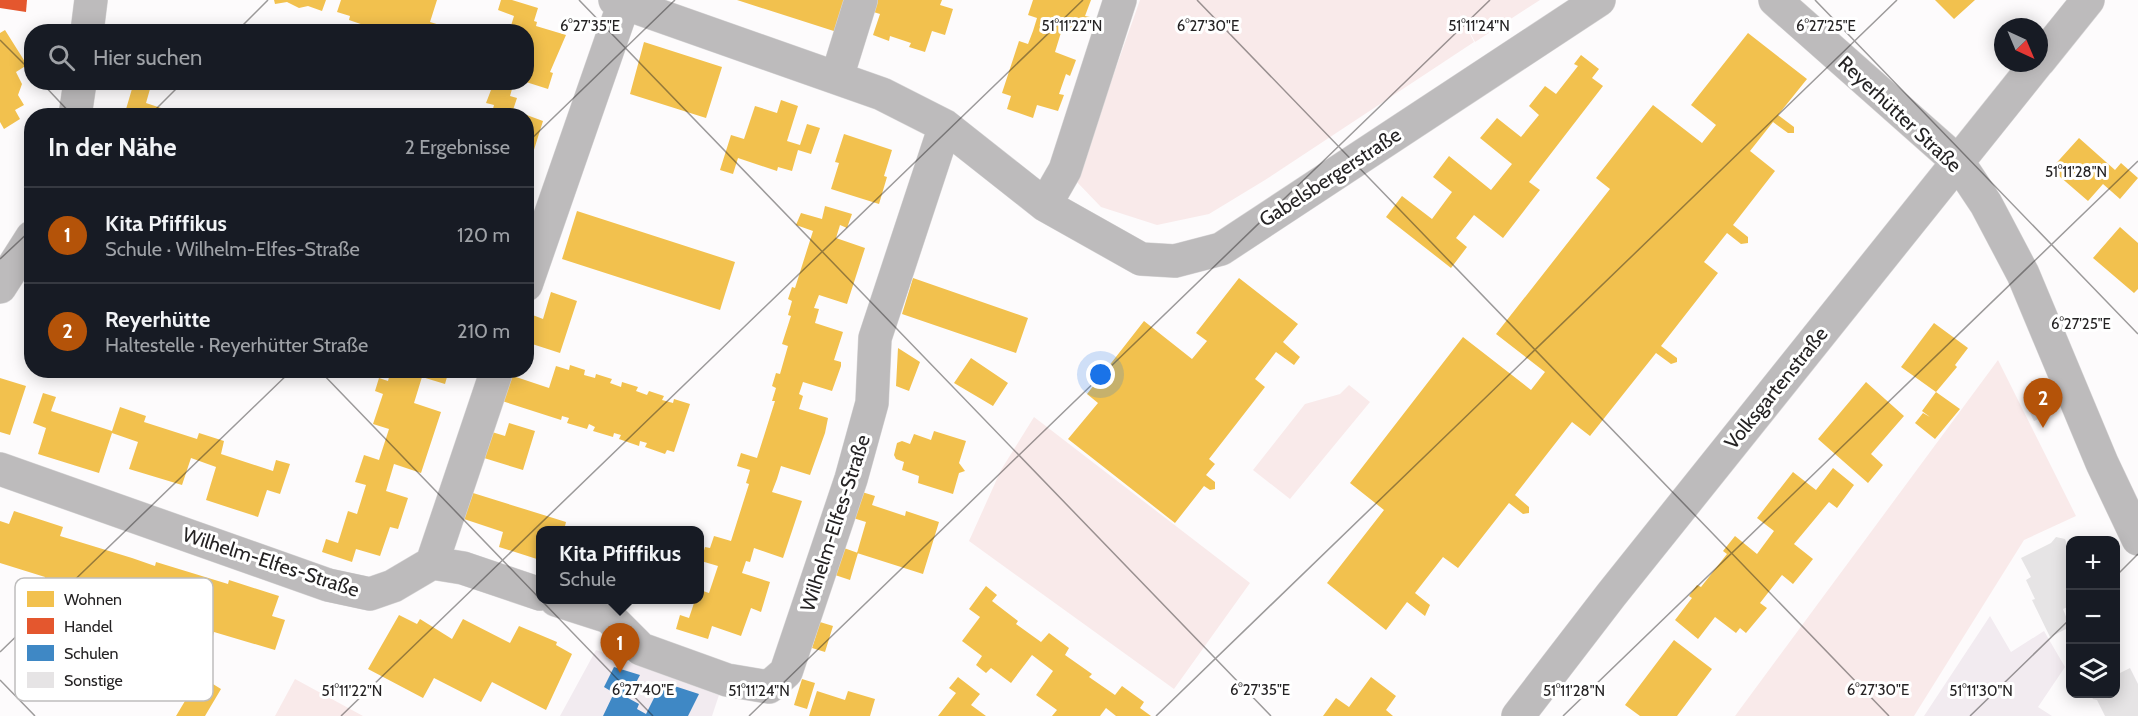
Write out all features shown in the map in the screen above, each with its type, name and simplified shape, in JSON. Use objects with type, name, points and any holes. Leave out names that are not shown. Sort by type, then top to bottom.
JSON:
[{"type":"street","points":[[88,24],[91,0]]},
{"type":"street","points":[[837,77],[861,0]]},
{"type":"street","points":[[1044,205],[1065,170],[1120,0]]},
{"type":"street","name":"Gabelsbergerstraße","points":[[630,3],[882,94],[945,126],[1044,205],[1141,259],[1175,261],[1221,249],[1599,0]]},
{"type":"street","name":"Reyerhütter Straße","points":[[1775,0],[1958,162],[1986,204],[2023,274],[2102,463],[2138,539]]},
{"type":"street","name":"Volksgartenstraße","points":[[2048,50],[2088,0]]},
{"type":"street","points":[[534,263],[630,3]]},
{"type":"street","name":"Volksgartenstraße","points":[[1518,716],[1618,586],[2030,72]]},
{"type":"street","points":[[76,108],[79,90]]},
{"type":"street","name":"Wilhelm-Elfes-Straße","points":[[568,604],[609,617],[641,649],[727,680],[769,687],[786,672],[852,479],[872,403],[875,338],[945,126]]},
{"type":"street","points":[[0,286],[24,249]]},
{"type":"street","points":[[494,378],[432,563],[463,568],[536,593]]},
{"type":"street","name":"Wilhelm-Elfes-Straße","points":[[0,469],[328,585],[370,594],[393,586],[432,563]]},
{"type":"shaded area","points":[[1140,0],[1540,0],[1475,42],[1457,8],[1474,42],[1265,180],[1209,214],[1157,225],[1101,207],[1076,181]]},
{"type":"shaded area","points":[[1998,360],[2076,516],[2024,540],[1914,716],[1735,716]]},
{"type":"shaded area","points":[[1349,385],[1370,402],[1290,499],[1253,470],[1305,404],[1340,394]]},
{"type":"shaded area","points":[[1034,417],[1250,583],[1174,689],[969,541],[1001,470]]},
{"type":"shaded area","points":[[1990,616],[2011,652],[2044,631],[2065,667],[2038,707],[2052,716],[1924,716]]},
{"type":"shaded area","points":[[596,650],[719,695],[712,716],[560,716]]},
{"type":"shaded area","points":[[295,679],[363,716],[275,716]]},
{"type":"building: Wohnen","points":[[274,0],[326,0],[322,11],[308,6],[299,8],[287,2],[275,4]]},
{"type":"building: Wohnen","points":[[341,0],[437,0],[430,22],[436,24],[361,24],[349,20],[350,16],[337,12]]},
{"type":"building: Wohnen","points":[[501,0],[512,0],[538,8],[534,21],[537,22],[536,26],[566,35],[550,72],[553,73],[548,89],[534,85],[534,24],[512,24],[514,16],[498,10]]},
{"type":"building: Wohnen","points":[[737,0],[850,0],[840,33]]},
{"type":"building: Wohnen","points":[[870,0],[942,0],[940,5],[953,9],[945,35],[932,31],[925,52],[909,47],[911,43],[890,36],[889,41],[873,35],[880,14],[867,10]]},
{"type":"building: Wohnen","points":[[1033,0],[1091,0],[1085,16],[1090,17],[1084,34],[1063,26],[1055,52],[1076,60],[1070,76],[1066,74],[1059,94],[1064,95],[1058,111],[1037,105],[1033,118],[1007,109],[1011,96],[1002,93],[1019,41],[1028,44],[1033,31],[1037,18],[1028,15]]},
{"type":"building: Wohnen","points":[[1935,0],[1975,0],[1954,19]]},
{"type":"building: Wohnen","points":[[5,30],[24,60],[24,67],[16,72],[22,84],[18,95],[24,105],[15,110],[20,119],[4,129],[0,122],[0,33]]},
{"type":"building: Wohnen","points":[[1748,33],[1807,79],[1778,115],[1794,127],[1794,133],[1788,133],[1773,122],[1750,151],[1775,171],[1733,225],[1748,237],[1748,243],[1741,244],[1727,233],[1704,262],[1718,273],[1661,346],[1677,358],[1677,362],[1671,364],[1656,353],[1590,436],[1572,422],[1515,495],[1529,507],[1529,513],[1523,514],[1509,503],[1458,568],[1443,557],[1415,593],[1430,605],[1425,616],[1407,602],[1386,630],[1327,583],[1384,510],[1350,483],[1463,337],[1531,390],[1545,372],[1496,334],[1610,189],[1596,178],[1653,105],[1702,143],[1716,125],[1691,105]]},
{"type":"building: Wohnen","points":[[644,42],[722,67],[706,118],[630,94]]},
{"type":"building: Wohnen","points":[[1581,55],[1599,69],[1592,78],[1603,86],[1529,182],[1540,190],[1503,238],[1474,215],[1456,238],[1467,247],[1451,268],[1386,217],[1402,196],[1432,219],[1452,192],[1433,177],[1449,156],[1491,190],[1512,164],[1480,138],[1497,118],[1521,137],[1539,115],[1529,106],[1545,86],[1556,94],[1578,66],[1574,64]]},
{"type":"building: Wohnen","points":[[132,90],[150,90],[146,103],[161,108],[126,108]]},
{"type":"building: Wohnen","points":[[491,90],[512,90],[510,96],[517,98],[514,108],[493,108],[494,105],[486,103]]},
{"type":"building: Wohnen","points":[[781,100],[798,106],[787,141],[800,145],[807,124],[820,128],[811,154],[798,150],[792,171],[778,167],[777,171],[738,158],[733,174],[720,170],[731,135],[744,139],[755,106],[777,113]]},
{"type":"building: Wohnen","points":[[534,118],[543,121],[534,150]]},
{"type":"building: Wohnen","points":[[844,134],[892,150],[879,204],[831,189],[839,163],[835,162]]},
{"type":"building: Wohnen","points":[[2079,138],[2115,170],[2121,163],[2138,178],[2120,199],[2103,184],[2088,201],[2051,169]]},
{"type":"building: Wohnen","points":[[825,206],[852,214],[847,228],[840,225],[836,238],[865,248],[847,304],[819,295],[814,308],[819,309],[815,323],[843,332],[834,360],[841,362],[841,366],[832,391],[803,382],[799,394],[803,396],[799,409],[828,418],[810,475],[781,466],[772,492],[802,501],[783,558],[754,548],[750,562],[746,561],[742,573],[770,582],[761,612],[751,608],[741,636],[712,626],[708,639],[676,629],[680,615],[689,618],[694,604],[704,604],[704,591],[709,593],[718,566],[704,562],[705,547],[710,548],[714,536],[731,541],[749,484],[746,483],[750,470],[737,466],[741,453],[757,458],[775,401],[772,401],[776,388],[772,386],[776,373],[780,374],[788,346],[782,344],[791,316],[788,315],[792,301],[788,299],[792,287],[795,288],[813,231],[796,225],[801,213],[822,219]]},
{"type":"building: Wohnen","points":[[577,211],[735,262],[720,310],[562,259]]},
{"type":"building: Wohnen","points":[[2120,227],[2138,243],[2138,289],[2134,293],[2093,258]]},
{"type":"building: Wohnen","points":[[913,278],[1028,318],[1016,353],[902,314]]},
{"type":"building: Wohnen","points":[[1239,278],[1298,324],[1283,342],[1300,357],[1294,365],[1276,352],[1255,379],[1265,387],[1209,459],[1215,464],[1206,475],[1215,482],[1215,489],[1210,490],[1204,486],[1175,523],[1068,439],[1098,403],[1087,394],[1144,321],[1192,359],[1207,341],[1196,333]]},
{"type":"building: Wohnen","points":[[551,292],[577,301],[560,353],[534,345],[534,316],[543,319]]},
{"type":"building: Wohnen","points":[[1934,323],[1968,348],[1955,365],[1957,367],[1936,392],[1901,367]]},
{"type":"building: Wohnen","points":[[898,348],[920,362],[909,391],[896,386]]},
{"type":"building: Wohnen","points":[[971,358],[1008,383],[993,406],[954,383]]},
{"type":"building: Wohnen","points":[[570,365],[585,370],[584,375],[595,378],[596,374],[612,379],[610,383],[621,387],[622,382],[638,387],[636,391],[647,395],[649,391],[664,396],[662,400],[673,403],[674,399],[690,404],[674,452],[667,450],[665,454],[645,447],[647,443],[640,441],[639,446],[619,439],[621,435],[614,433],[613,437],[593,431],[595,427],[589,424],[587,429],[567,423],[569,418],[562,416],[561,420],[502,401],[509,378],[519,378],[549,388],[556,366],[569,370]]},
{"type":"building: Wohnen","points":[[0,378],[26,386],[10,435],[0,432]]},
{"type":"building: Wohnen","points":[[379,378],[388,381],[389,378],[422,378],[414,403],[441,412],[421,473],[394,464],[386,491],[408,498],[398,529],[390,527],[380,556],[356,549],[352,562],[322,552],[326,539],[338,543],[348,511],[357,514],[366,485],[355,482],[364,455],[379,460],[389,429],[373,424],[383,394],[375,391]]},
{"type":"building: Wohnen","points":[[425,378],[447,378],[445,384]]},
{"type":"building: Wohnen","points":[[1866,382],[1904,416],[1871,454],[1883,465],[1868,483],[1818,439]]},
{"type":"building: Wohnen","points":[[1936,392],[1960,409],[1935,439],[1915,423],[1923,413],[1930,417],[1922,411]]},
{"type":"building: Wohnen","points":[[43,393],[56,397],[51,411],[112,431],[120,407],[146,416],[144,422],[197,439],[199,433],[224,441],[221,454],[273,471],[276,460],[290,464],[280,494],[267,490],[258,517],[206,500],[216,467],[191,458],[182,485],[129,469],[138,442],[112,433],[99,473],[38,454],[46,428],[33,423]]},
{"type":"building: Wohnen","points":[[509,423],[535,431],[523,470],[484,458],[492,432],[505,436]]},
{"type":"building: Wohnen","points":[[934,431],[966,441],[959,463],[965,471],[959,473],[953,494],[918,483],[919,476],[902,470],[904,462],[896,459],[894,455],[897,443],[902,441],[910,444],[914,434],[931,440]]},
{"type":"building: Wohnen","points":[[1833,468],[1854,485],[1837,508],[1829,502],[1794,544],[1813,559],[1793,584],[1782,575],[1760,603],[1767,608],[1746,633],[1740,628],[1736,633],[1715,617],[1698,639],[1675,620],[1692,598],[1689,596],[1697,585],[1701,587],[1727,554],[1723,551],[1735,536],[1757,554],[1774,531],[1757,518],[1793,472],[1816,490]]},
{"type":"building: Wohnen","points":[[862,492],[875,496],[872,505],[905,516],[906,511],[939,522],[923,574],[857,553],[866,522],[853,518]]},
{"type":"building: Wohnen","points":[[473,493],[566,522],[565,526],[536,526],[536,559],[499,547],[503,532],[464,519]]},
{"type":"building: Wohnen","points":[[14,511],[63,527],[60,536],[155,566],[156,562],[208,578],[45,578],[0,563],[0,521],[9,524]]},
{"type":"building: Wohnen","points":[[844,548],[858,553],[850,580],[835,575]]},
{"type":"building: Wohnen","points":[[213,579],[228,584],[229,580],[279,596],[272,616],[285,620],[275,650],[214,632],[213,636]]},
{"type":"building: Wohnen","points":[[986,586],[997,595],[992,601],[1018,621],[1016,624],[1041,642],[1049,633],[1069,648],[1065,655],[1092,674],[1089,677],[1115,695],[1122,686],[1144,702],[1140,708],[1151,716],[1116,716],[1106,708],[1100,716],[1052,716],[1057,710],[1036,695],[1053,671],[1032,655],[1011,683],[991,668],[986,673],[976,665],[982,656],[962,641],[980,617],[969,609]]},
{"type":"building: Wohnen","points":[[399,615],[417,624],[420,619],[452,639],[463,619],[510,643],[519,626],[557,642],[556,645],[572,654],[546,710],[492,682],[481,702],[434,678],[423,698],[368,669]]},
{"type":"building: Wohnen","points":[[820,622],[833,626],[825,652],[812,648]]},
{"type":"building: Wohnen","points":[[1674,640],[1712,669],[1677,716],[1640,716],[1625,705]]},
{"type":"building: Wohnen","points":[[958,677],[980,694],[971,705],[986,716],[938,716],[956,693],[949,688]]},
{"type":"building: Wohnen","points":[[1371,677],[1396,696],[1386,710],[1393,716],[1323,716],[1336,698],[1349,707]]},
{"type":"building: Wohnen","points":[[802,679],[815,683],[807,709],[794,705]]},
{"type":"building: Wohnen","points":[[213,684],[221,689],[205,716],[176,716],[185,701],[213,701]]},
{"type":"building: Wohnen","points":[[817,691],[845,700],[848,691],[875,699],[870,716],[809,716]]},
{"type":"building: Handel","points":[[0,0],[27,0],[26,12],[0,8]]},
{"type":"building: Schulen","points":[[614,667],[640,675],[628,698],[639,704],[637,709],[646,714],[662,682],[699,694],[688,716],[603,716],[614,693],[604,687]]},
{"type":"building: Sonstige","points":[[2032,399],[2041,418],[2034,421],[2025,403]]},
{"type":"building: Sonstige","points":[[2056,537],[2065,539],[2066,542],[2066,608],[2063,609],[2066,617],[2066,629],[2050,637],[2032,600],[2035,599],[2026,580],[2031,577],[2021,558],[2051,543]]},
{"type":"building: Sonstige","points":[[2130,668],[2138,684],[2138,716],[2105,716],[2097,700],[2092,698],[2120,698],[2120,673]]},
{"type":"place","name":"Reyerhütte","points":[[2043,428]]},
{"type":"place","name":"Kita Pfiffikus","points":[[620,673]]}]
